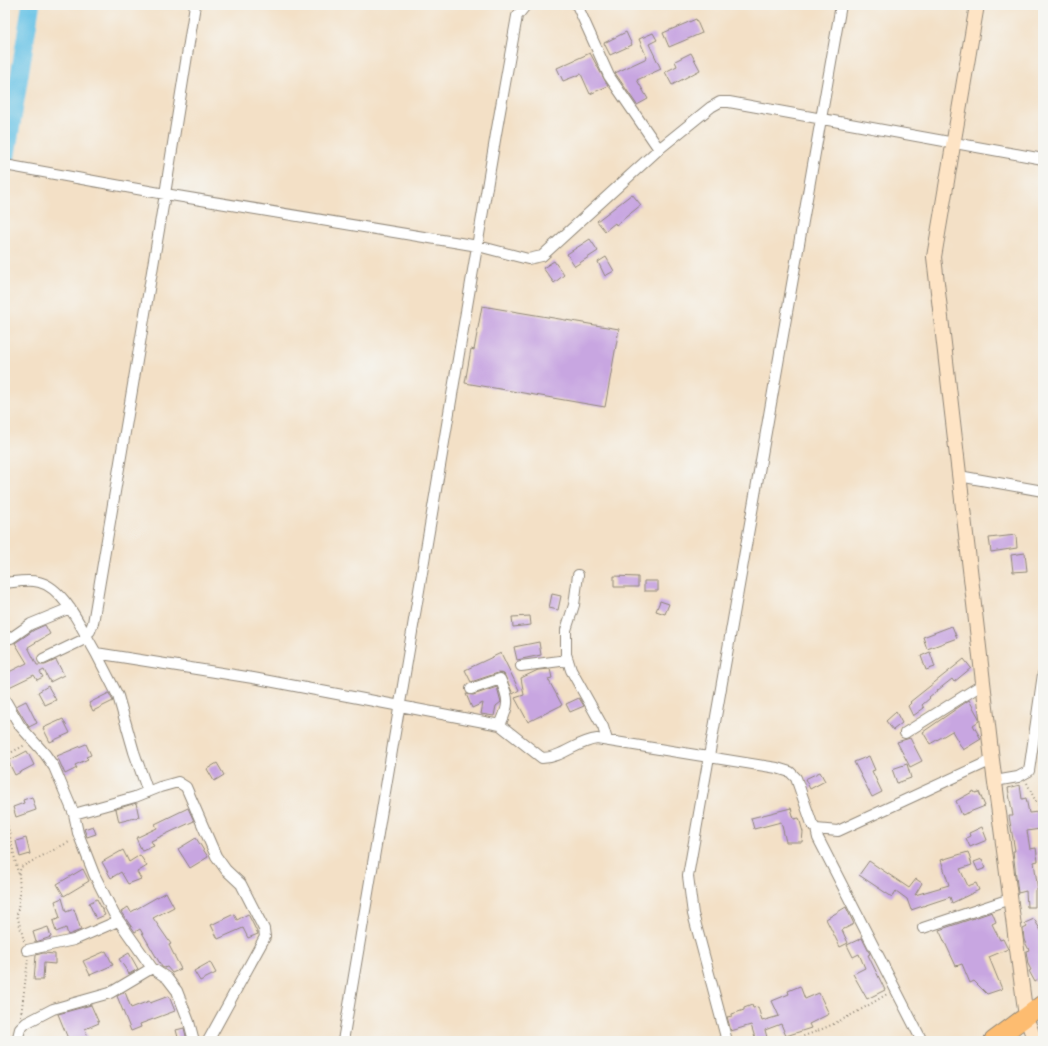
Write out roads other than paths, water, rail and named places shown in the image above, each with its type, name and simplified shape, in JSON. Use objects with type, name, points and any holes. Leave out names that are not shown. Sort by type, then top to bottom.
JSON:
[{"type":"highway","points":[[993,1041],[1043,1004]]},
{"type":"street","points":[[43,659],[86,637],[93,623],[195,5]]},
{"type":"street","points":[[343,1041],[517,16],[526,5]]},
{"type":"street","points":[[576,5],[610,76],[659,150]]},
{"type":"street","points":[[727,1041],[693,914],[688,885],[689,866],[710,758],[840,5]]},
{"type":"street","points":[[978,5],[934,257],[992,760],[1026,1017],[1035,1041]]},
{"type":"street","points":[[7,165],[165,194],[478,246],[528,259],[542,256],[659,150],[710,107],[720,102],[729,102],[821,118],[1043,159]]},
{"type":"street","points":[[959,476],[1043,491]]},
{"type":"street","points":[[578,575],[574,605],[566,630],[568,660],[570,670],[602,727],[607,740]]},
{"type":"street","points":[[5,583],[30,581],[41,582],[57,592],[70,608],[96,653],[120,700],[134,752],[148,792]]},
{"type":"street","points":[[10,638],[31,624],[70,608]]},
{"type":"street","points":[[96,653],[253,678],[399,705],[500,726],[542,758],[560,754],[591,740],[607,740],[776,768],[790,772],[799,784],[818,838],[922,1041]]},
{"type":"street","points":[[521,666],[568,660]]},
{"type":"street","points":[[995,781],[1025,774],[1030,767],[1043,674]]},
{"type":"street","points":[[472,689],[500,679],[506,692],[508,705],[500,726]]},
{"type":"street","points":[[905,733],[983,684]]},
{"type":"street","points":[[5,700],[20,726],[54,767],[74,814],[80,837],[94,874],[118,921],[152,968],[168,978],[177,991],[189,1022],[194,1041]]},
{"type":"street","points":[[816,829],[838,831],[992,760]]},
{"type":"street","points":[[74,814],[178,782],[186,787],[216,856],[226,870],[242,884],[264,930],[265,937],[208,1041]]},
{"type":"street","points":[[923,928],[1010,899]]},
{"type":"street","points":[[27,950],[74,940],[118,921]]},
{"type":"street","points":[[18,1041],[20,1029],[26,1023],[53,1009],[110,993],[152,968]]},
{"type":"waterway","points":[[5,164],[31,5]]}]
